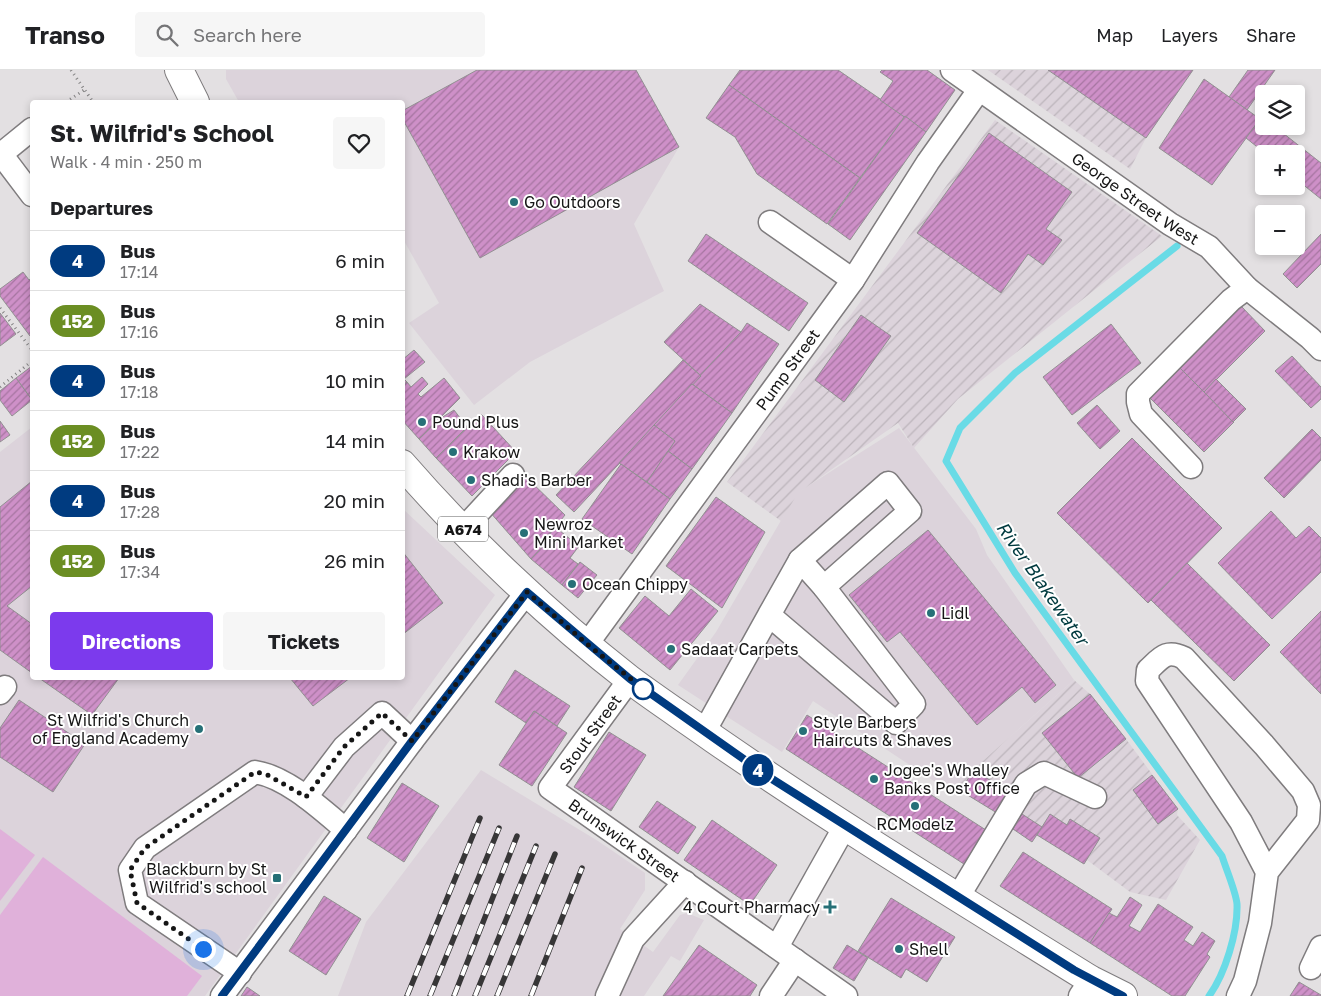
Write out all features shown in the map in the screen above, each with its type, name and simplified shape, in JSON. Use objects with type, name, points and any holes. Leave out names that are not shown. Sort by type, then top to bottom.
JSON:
[{"type":"main road","points":[[180,70],[194,100]]},
{"type":"main road","name":"A674","points":[[405,467],[463,529],[527,592],[630,679],[772,779],[958,897],[1086,988],[1123,996]]},
{"type":"street","name":"George Street West","points":[[957,71],[979,90],[1170,224],[1209,247],[1247,288],[1317,338]]},
{"type":"street","name":"Pump Street","points":[[587,644],[853,280],[928,162],[979,90]]},
{"type":"street","points":[[30,131],[0,154],[30,192]]},
{"type":"street","points":[[770,222],[853,280]]},
{"type":"street","points":[[1191,467],[1140,414],[1138,394],[1232,300],[1247,288]]},
{"type":"street","points":[[463,529],[513,475]]},
{"type":"street","points":[[704,732],[800,560],[888,483],[910,511],[824,587]]},
{"type":"street","points":[[769,615],[896,722],[914,704],[824,587],[800,560]]},
{"type":"street","points":[[222,996],[412,741],[527,592]]},
{"type":"street","points":[[1238,996],[1245,981],[1260,923],[1267,872],[1308,820],[1315,799],[1303,791],[1184,658],[1174,653],[1164,655],[1148,670],[1147,681],[1241,822],[1267,872]]},
{"type":"street","name":"Stout Street","points":[[550,788],[630,679]]},
{"type":"street","points":[[306,797],[344,747],[382,713],[412,741]]},
{"type":"street","points":[[240,973],[137,903],[130,870],[145,848],[255,772],[266,774],[306,797],[346,830]]},
{"type":"street","points":[[958,897],[1026,784],[1044,773],[1095,797]]},
{"type":"street","name":"Brunswick Street","points":[[550,788],[846,996]]},
{"type":"street","points":[[771,996],[786,954],[845,826]]},
{"type":"street","points":[[607,996],[633,939],[685,882]]},
{"type":"street","points":[[1310,968],[1321,947]]},
{"type":"path","points":[[70,70],[92,100]]},
{"type":"path","points":[[69,100],[84,90]]},
{"type":"path","points":[[0,308],[30,347]]},
{"type":"path","points":[[0,387],[30,363]]},
{"type":"shaded area","points":[[226,70],[636,70],[679,147],[634,224],[664,291],[530,362],[474,405],[409,323],[439,303],[405,243],[405,100],[238,100],[226,79]]},
{"type":"shaded area","points":[[988,70],[1193,70],[1146,138],[1130,169]]},
{"type":"shaded area","points":[[995,120],[1162,236],[958,399],[914,448],[898,423],[798,493],[781,521],[727,482]]},
{"type":"shaded area","points":[[899,428],[976,529],[987,555],[1074,680],[949,791],[813,701],[782,752],[678,685],[716,632],[797,493]]},
{"type":"shaded area","name":"St Wilfrid's Church of England Academy","points":[[30,429],[30,680],[405,680],[405,511],[495,595],[205,996],[0,996],[0,452]]},
{"type":"shaded area","points":[[1074,680],[1090,694],[1126,739],[1178,809],[1177,815],[1200,840],[1166,900],[1130,892],[1087,860],[1084,864],[1037,835],[1032,842],[1013,829],[997,813],[961,791],[949,791]]},
{"type":"shaded area","points":[[481,770],[598,841],[645,873],[645,890],[620,929],[653,952],[680,915],[687,913],[704,920],[680,961],[671,956],[644,996],[338,996],[366,922]]},
{"type":"shaded area","points":[[0,829],[35,855],[0,901]]},
{"type":"shaded area","points":[[43,857],[202,976],[187,996],[0,996],[0,915]]},
{"type":"building","name":"Go Outdoors","points":[[477,70],[636,70],[679,147],[480,258],[405,123],[405,109]]},
{"type":"building","points":[[740,70],[838,70],[905,116],[860,178],[729,85]]},
{"type":"building","points":[[882,70],[927,70],[955,90],[926,132],[880,100],[893,81],[880,72]]},
{"type":"building","points":[[1048,70],[1193,70],[1146,138]]},
{"type":"building","points":[[1248,70],[1275,70],[1264,85],[1255,85],[1255,99],[1247,110],[1229,97]]},
{"type":"building","points":[[1204,79],[1255,115],[1255,126],[1212,185],[1159,148]]},
{"type":"building","points":[[729,85],[860,178],[827,224],[757,174],[735,137],[706,118]]},
{"type":"building","points":[[905,116],[926,132],[850,240],[828,224]]},
{"type":"building","points":[[1255,126],[1255,135],[1285,135],[1298,145],[1255,145],[1246,138]]},
{"type":"building","points":[[989,133],[1072,192],[1046,229],[1062,240],[1043,265],[1028,254],[1001,293],[917,233]]},
{"type":"building","points":[[1305,150],[1321,163],[1321,199],[1305,186]]},
{"type":"building","points":[[706,234],[808,303],[789,331],[688,261]]},
{"type":"building","points":[[1321,234],[1321,264],[1297,288],[1283,274],[1301,255],[1305,255],[1305,251]]},
{"type":"building","points":[[23,272],[30,279],[30,336],[0,296],[0,289]]},
{"type":"building","points":[[700,304],[741,332],[701,376],[664,342]]},
{"type":"building","points":[[1241,306],[1265,331],[1204,392],[1179,367]]},
{"type":"building","points":[[0,313],[16,334],[0,346]]},
{"type":"building","points":[[861,315],[891,336],[844,402],[815,380]]},
{"type":"building","points":[[747,323],[779,344],[732,413],[692,384],[741,332]]},
{"type":"building","points":[[1111,324],[1141,363],[1072,415],[1043,377]]},
{"type":"building","points":[[414,350],[425,362],[405,378],[405,358]]},
{"type":"building","points":[[1292,356],[1321,387],[1321,399],[1311,408],[1275,371]]},
{"type":"building","points":[[683,360],[701,376],[574,512],[556,495]]},
{"type":"building","points":[[1179,367],[1234,422],[1204,452],[1149,397]]},
{"type":"building","points":[[30,368],[30,397],[16,378]]},
{"type":"building","points":[[422,377],[428,384],[418,394],[421,397],[444,378],[460,398],[419,439],[405,423],[405,384],[407,382],[411,387]]},
{"type":"building","points":[[16,378],[30,397],[30,402],[12,416],[0,400],[0,391]]},
{"type":"building","points":[[1216,379],[1246,409],[1233,422],[1204,392]]},
{"type":"building","points":[[692,384],[732,413],[692,469],[668,451],[675,441],[654,425]]},
{"type":"building","points":[[1097,405],[1120,431],[1100,449],[1077,423]]},
{"type":"building","points":[[454,410],[467,427],[436,458],[419,439],[441,418]]},
{"type":"building","points":[[481,414],[516,452],[472,496],[436,458]]},
{"type":"building","points":[[0,421],[10,435],[0,442]]},
{"type":"building","points":[[654,425],[675,441],[647,482],[619,463]]},
{"type":"building","points":[[1312,429],[1321,438],[1321,460],[1284,498],[1264,478]]},
{"type":"building","points":[[1132,438],[1222,528],[1148,603],[1057,513]]},
{"type":"building","points":[[668,451],[692,469],[670,499],[647,482]]},
{"type":"building","points":[[621,464],[670,499],[632,554],[582,519]]},
{"type":"building","points":[[524,475],[565,515],[549,535],[551,538],[531,559],[489,511]]},
{"type":"building","points":[[30,483],[30,588],[7,606],[30,623],[30,672],[0,650],[0,507]]},
{"type":"building","points":[[716,497],[765,532],[722,608],[666,566]]},
{"type":"building","points":[[1271,511],[1296,538],[1309,526],[1321,538],[1321,572],[1272,619],[1218,563]]},
{"type":"building","points":[[555,527],[579,546],[570,558],[578,564],[562,585],[531,559],[551,538],[549,535]]},
{"type":"building","name":"Lidl","points":[[928,530],[1056,685],[1035,703],[1022,687],[977,725],[900,632],[887,642],[849,595]]},
{"type":"building","points":[[405,555],[443,603],[405,633]]},
{"type":"building","points":[[580,562],[597,575],[578,598],[562,585]]},
{"type":"building","points":[[1187,563],[1270,645],[1234,681],[1151,600]]},
{"type":"building","points":[[691,589],[718,611],[670,670],[619,628],[645,596],[669,616]]},
{"type":"building","points":[[1321,611],[1321,694],[1280,652]]},
{"type":"building","points":[[515,670],[570,706],[557,726],[534,711],[526,723],[495,702]]},
{"type":"building","points":[[42,680],[118,680],[92,715]]},
{"type":"building","points":[[292,680],[347,680],[313,706]]},
{"type":"building","points":[[1090,694],[1126,739],[1078,778],[1042,733]]},
{"type":"building","points":[[19,700],[85,744],[53,792],[0,757],[0,728]]},
{"type":"building","points":[[534,711],[567,733],[532,786],[499,765]]},
{"type":"building","points":[[807,715],[989,832],[967,866],[786,749]]},
{"type":"building","points":[[609,732],[646,755],[611,811],[574,787]]},
{"type":"building","points":[[973,770],[1010,792],[997,813],[961,791]]},
{"type":"building","points":[[1152,775],[1178,809],[1158,824],[1133,790]]},
{"type":"building","points":[[402,783],[439,806],[404,862],[367,838]]},
{"type":"building","points":[[657,801],[696,827],[678,854],[639,827]]},
{"type":"building","points":[[1022,814],[1042,827],[1032,842],[1013,829]]},
{"type":"building","points":[[1050,814],[1067,825],[1070,819],[1100,838],[1084,864],[1037,835]]},
{"type":"building","points":[[712,820],[777,865],[750,905],[684,860]]},
{"type":"building","points":[[1023,852],[1112,909],[1090,943],[1000,886]]},
{"type":"building","points":[[324,896],[361,919],[326,975],[289,951]]},
{"type":"building","points":[[1130,897],[1142,905],[1129,926],[1140,932],[1158,904],[1193,927],[1184,940],[1193,946],[1202,932],[1215,941],[1207,954],[1210,957],[1185,996],[1172,996],[1090,943],[1109,913],[1117,917]]},
{"type":"building","points":[[891,898],[955,937],[927,982],[906,969],[901,978],[858,951]]},
{"type":"building","points":[[699,945],[757,985],[750,996],[663,996]]},
{"type":"building","points":[[847,945],[868,958],[854,981],[833,968]]},
{"type":"building","points":[[1299,982],[1321,995],[1321,996],[1290,996]]},
{"type":"building","points":[[247,987],[260,996],[241,996]]},
{"type":"waterway","name":"River Blakewater","points":[[1177,246],[1015,373],[960,428],[946,461],[1015,573],[1222,856],[1235,893],[1237,915],[1233,940],[1225,965],[1209,996]]},
{"type":"railway","points":[[407,996],[480,818]]},
{"type":"railway","points":[[430,996],[499,828]]},
{"type":"railway","points":[[454,996],[517,836]]},
{"type":"railway","points":[[475,996],[536,846]]},
{"type":"railway","points":[[497,996],[555,854]]},
{"type":"railway","points":[[531,996],[582,868]]},
{"type":"bus line","name":"4","points":[[222,996],[412,741],[527,592],[630,679],[772,779],[1074,970],[1123,996]]},
{"type":"place","name":"Go Outdoors","points":[[514,202]]},
{"type":"place","name":"Pound Plus","points":[[422,422]]},
{"type":"place","name":"Krakow","points":[[453,452]]},
{"type":"place","name":"Shadi's Barber","points":[[471,480]]},
{"type":"place","name":"Newroz Mini Market","points":[[524,533]]},
{"type":"place","name":"Ocean Chippy","points":[[572,584]]},
{"type":"place","name":"Lidl","points":[[931,613]]},
{"type":"place","name":"Sadaat Carpets","points":[[671,649]]},
{"type":"place","name":"St Wilfrid's Church of England Academy","points":[[199,729]]},
{"type":"place","name":"Style Barbers Haircuts & Shaves","points":[[803,731]]},
{"type":"place","name":"Jogee's Whalley Banks Post Office","points":[[874,779]]},
{"type":"place","name":"RCModelz","points":[[915,806]]},
{"type":"place","name":"Blackburn by St Wilfrid's school","points":[[277,878]]},
{"type":"place","name":"4 Court Pharmacy","points":[[830,907]]},
{"type":"place","name":"Shell","points":[[899,949]]},
{"type":"route","points":[[203,949],[137,903],[130,870],[145,848],[255,772],[266,774],[306,797],[344,747],[382,713],[412,741],[527,592],[587,644],[645,690],[643,689]]}]
